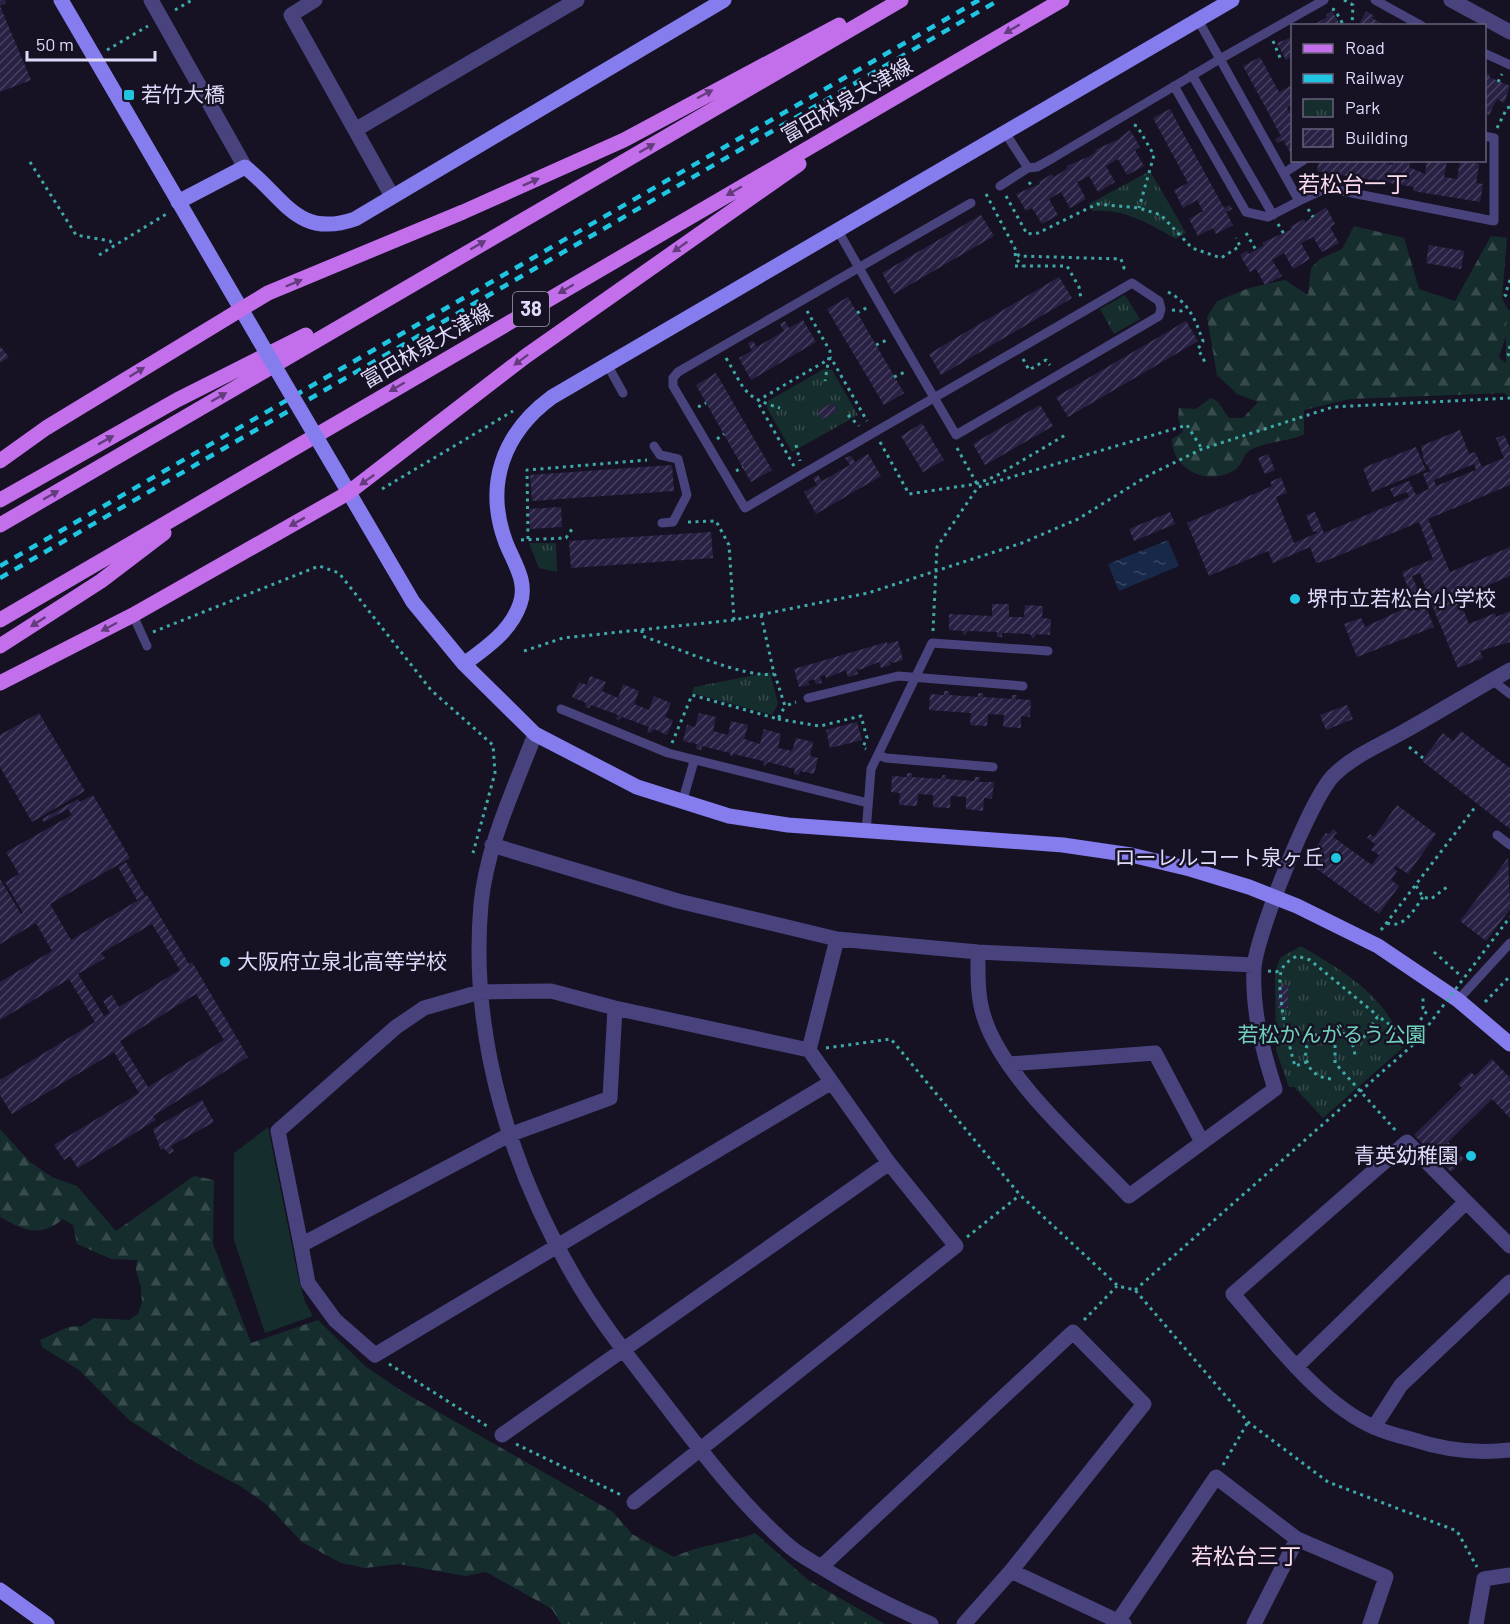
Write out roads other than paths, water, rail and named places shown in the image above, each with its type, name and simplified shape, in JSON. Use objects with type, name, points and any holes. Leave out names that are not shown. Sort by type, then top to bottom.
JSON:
[{"type":"main road","points":[[0,461],[46,428],[268,293],[463,212],[624,140],[697,99],[890,0]]},
{"type":"main road","points":[[0,525],[901,0]]},
{"type":"main road","name":"富田林泉大津線","points":[[0,620],[1062,0]]},
{"type":"main road","points":[[0,683],[133,615],[348,493],[526,356],[900,94]]},
{"type":"main road","points":[[0,500],[177,400],[450,262]]},
{"type":"main road","points":[[0,646],[101,581],[222,490]]},
{"type":"street","points":[[61,0],[413,603],[464,664],[535,734],[637,788],[681,804],[729,816],[776,824],[866,832],[1063,845],[1131,855],[1190,869],[1276,898],[1378,946],[1458,1000],[1510,1044]]},
{"type":"street","points":[[151,0],[245,167],[296,217],[311,223],[342,224],[355,219],[724,0]]},
{"type":"street","points":[[315,0],[291,15],[392,196]]},
{"type":"street","points":[[355,130],[577,0]]},
{"type":"street","points":[[464,664],[488,646],[511,623],[520,604],[523,587],[500,523],[497,496],[500,470],[515,432],[531,412],[552,397],[837,229],[1006,134],[1232,0]]},
{"type":"street","points":[[1451,0],[1510,32]]},
{"type":"street","points":[[178,202],[245,167]]},
{"type":"street","points":[[978,952],[978,987],[984,1018],[996,1048],[1030,1091],[1129,1196],[1275,1089],[1260,1039],[1255,1005],[1254,965],[1276,898],[1313,805],[1333,776],[1358,757],[1510,670]]},
{"type":"street","points":[[535,734],[492,845],[481,904],[480,992],[485,1039],[509,1135],[524,1175],[582,1290],[700,1450],[738,1495],[790,1548],[862,1593],[931,1624]]},
{"type":"street","points":[[492,845],[678,901],[837,939],[978,952],[1254,965]]},
{"type":"street","points":[[809,1050],[837,939]]},
{"type":"street","points":[[634,1502],[956,1246],[888,1163],[809,1050],[615,1008],[551,991],[480,992],[424,1008],[396,1027],[278,1131],[308,1284],[335,1320],[375,1355],[830,1083]]},
{"type":"street","points":[[301,1245],[509,1135],[610,1098],[615,1008]]},
{"type":"street","points":[[1008,1064],[1155,1053],[1202,1142]]},
{"type":"street","points":[[1510,1246],[1407,1142],[1233,1294],[1296,1367],[1329,1398],[1374,1427],[1437,1448],[1485,1453],[1510,1450]]},
{"type":"street","points":[[502,1435],[888,1163]]},
{"type":"street","points":[[1296,1367],[1466,1202]]},
{"type":"street","points":[[1374,1427],[1401,1384],[1510,1282]]},
{"type":"street","points":[[821,1567],[1073,1332],[1144,1404],[1011,1572],[964,1624]]},
{"type":"street","points":[[1011,1572],[1119,1623],[1216,1478],[1297,1539],[1386,1576],[1370,1624]]},
{"type":"street","points":[[1254,1624],[1297,1539]]},
{"type":"street","points":[[1476,1624],[1484,1578],[1510,1575]]},
{"type":"street","points":[[0,1590],[47,1624]]},
{"type":"lane","points":[[1000,186],[1028,168],[1037,167],[1324,0]]},
{"type":"lane","points":[[1375,0],[1418,24]]},
{"type":"lane","points":[[1198,20],[1299,201]]},
{"type":"lane","points":[[1486,53],[1510,65]]},
{"type":"lane","points":[[1192,75],[1273,215]]},
{"type":"lane","points":[[1174,86],[1246,212],[1257,216],[1273,215],[1327,188],[1494,221],[1494,138],[1486,136]]},
{"type":"lane","points":[[1006,134],[1028,168]]},
{"type":"lane","points":[[1284,173],[1301,162]]},
{"type":"lane","points":[[837,229],[859,268],[934,398],[956,435],[1159,316],[1161,309],[1159,301],[1132,283],[934,398],[800,475],[745,508],[673,386],[673,378],[678,372],[720,349],[802,301],[859,268],[971,203]]},
{"type":"lane","points":[[608,366],[623,393]]},
{"type":"lane","points":[[654,446],[660,455],[678,459],[687,495],[673,522],[662,523]]},
{"type":"lane","points":[[133,615],[147,646]]},
{"type":"lane","points":[[866,832],[872,769],[932,643],[1048,651]]},
{"type":"lane","points":[[808,699],[898,676],[1023,686]]},
{"type":"lane","points":[[1492,680],[1510,694]]},
{"type":"lane","points":[[561,710],[668,753],[694,761],[868,804]]},
{"type":"lane","points":[[879,754],[886,758],[993,767]]},
{"type":"lane","points":[[681,804],[694,761]]},
{"type":"lane","points":[[1497,835],[1510,845]]},
{"type":"lane","points":[[1458,1000],[1510,943]]},
{"type":"water","points":[[1168,540],[1179,566],[1119,591],[1108,564]]},
{"type":"railway","points":[[0,566],[979,0]]},
{"type":"railway","points":[[0,578],[999,0]]},
{"type":"place","name":"若竹大橋","points":[[129,95]]},
{"type":"place","name":"堺市立若松台小学校","points":[[1295,599]]},
{"type":"place","name":"ローレルコート泉ヶ丘","points":[[1336,858]]},
{"type":"place","name":"大阪府立泉北高等学校","points":[[225,962]]},
{"type":"place","name":"青英幼稚園","points":[[1471,1156]]},
{"type":"district","name":"若松台一丁","points":[[1353,184]]},
{"type":"district","name":"若松台三丁","points":[[1246,1556]]},
{"type":"park label","name":"若松かんがるう公園","points":[[1332,1035]]}]
